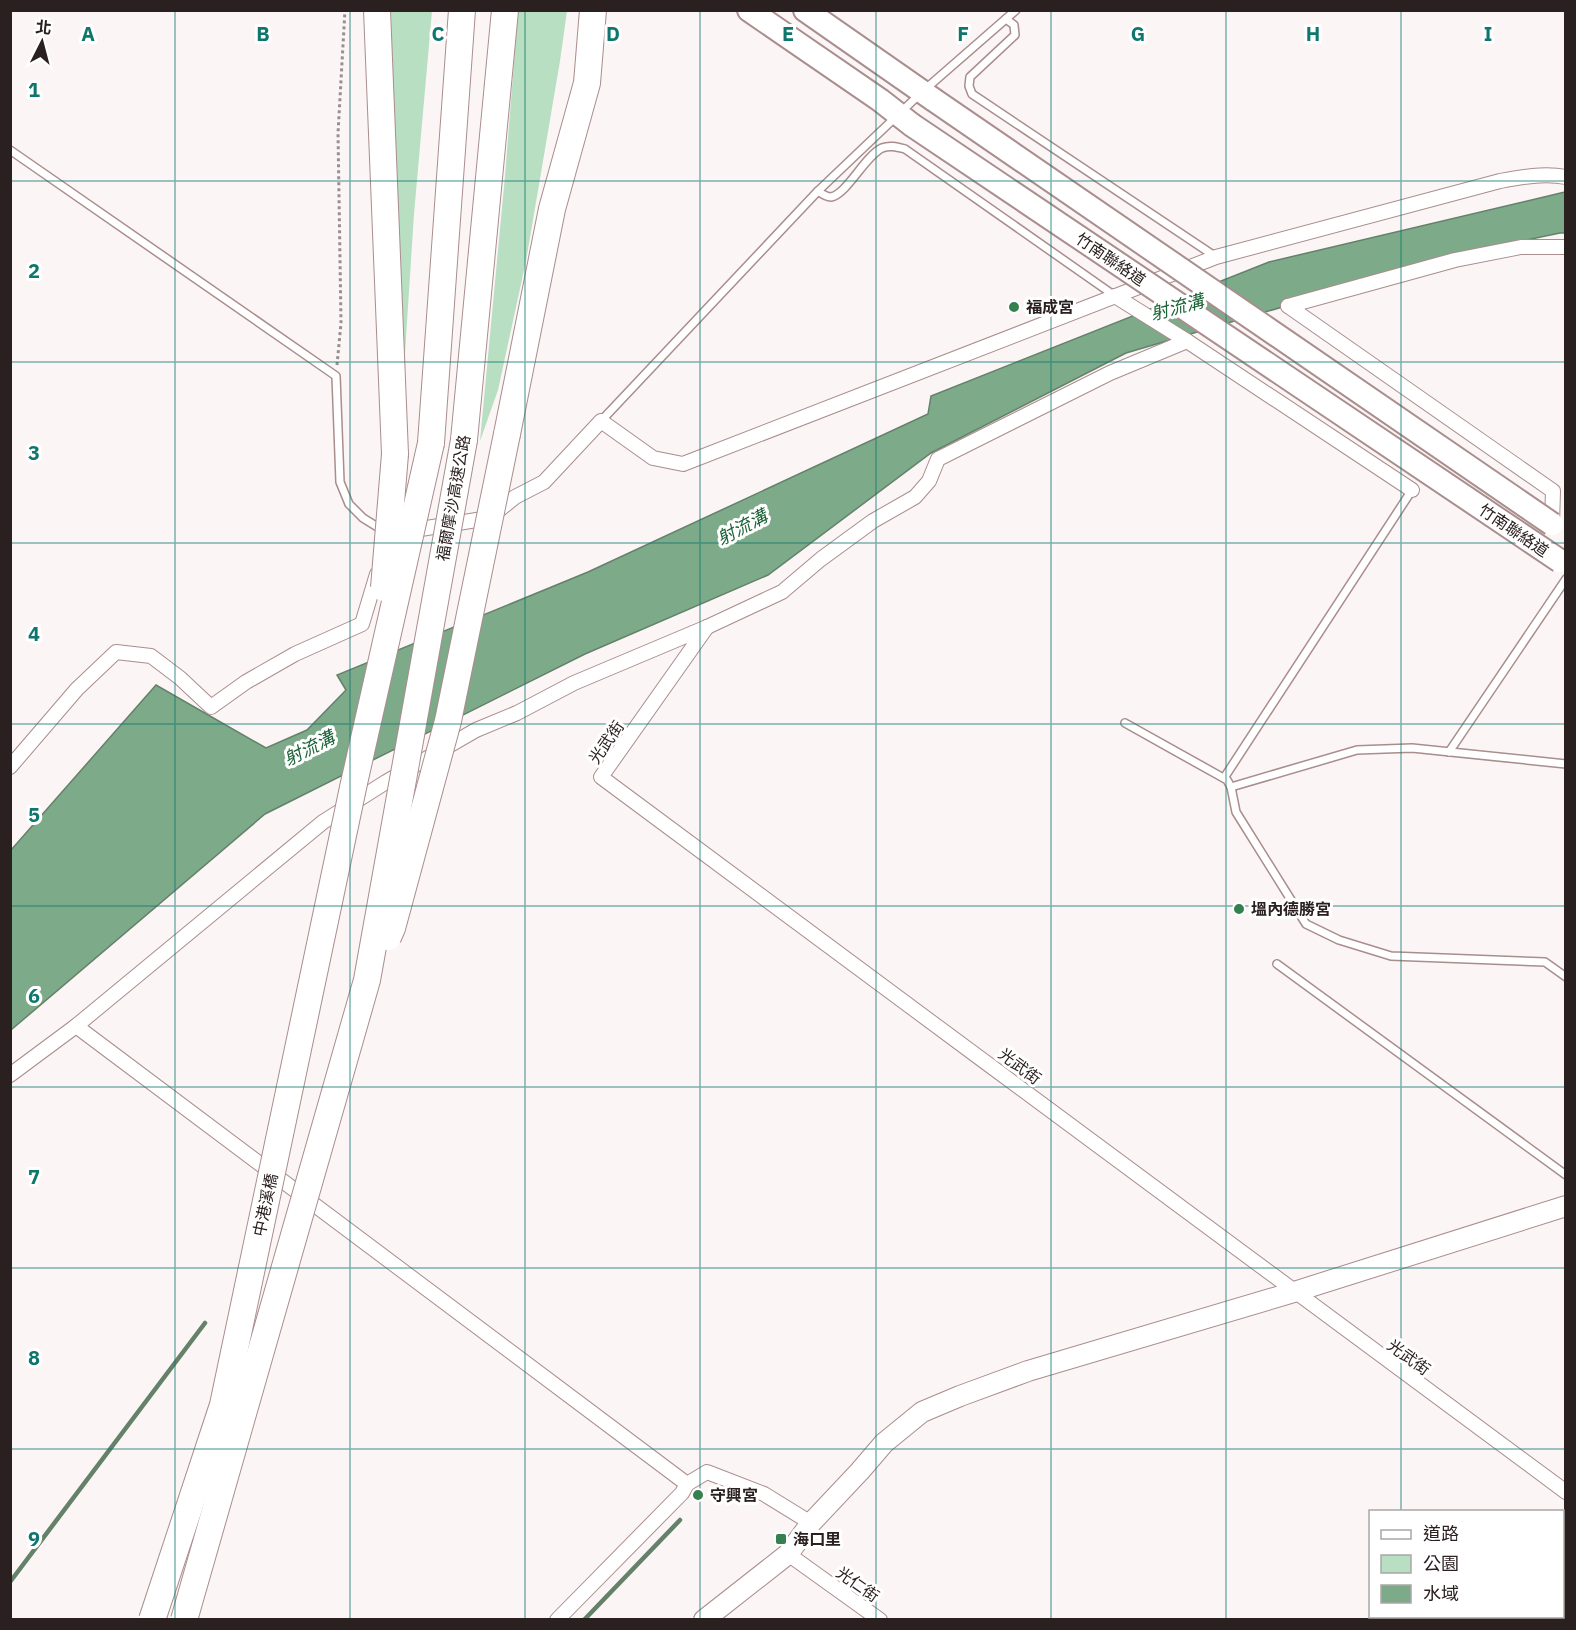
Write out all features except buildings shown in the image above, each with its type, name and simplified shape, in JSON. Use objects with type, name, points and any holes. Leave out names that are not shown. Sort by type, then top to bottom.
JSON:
[{"type":"highway","points":[[354,783],[382,604],[395,454],[377,10]]},
{"type":"highway","name":"福爾摩沙高速公路","points":[[354,783],[431,443],[462,10]]},
{"type":"highway","name":"福爾摩沙高速公路","points":[[367,980],[464,440],[505,10]]},
{"type":"highway","points":[[587,83],[593,10]]},
{"type":"highway","points":[[367,980],[392,928],[448,721],[552,209],[605,20],[610,10]]},
{"type":"highway","name":"中港溪橋","points":[[152,1620],[223,1405],[354,783]]},
{"type":"highway","name":"中港溪橋","points":[[184,1620],[367,980]]},
{"type":"main road","name":"竹南聯絡道","points":[[749,10],[880,100],[905,120],[1564,568]]},
{"type":"main road","name":"竹南聯絡道","points":[[805,10],[1559,528]]},
{"type":"street","points":[[10,767],[77,689],[116,652],[151,656],[180,678],[211,707],[246,682],[295,654],[362,624],[388,534],[489,518],[515,497],[544,482],[601,421],[653,458],[683,464],[1216,257],[1500,181],[1539,176],[1566,177]]},
{"type":"street","points":[[1559,528],[1553,491],[1288,306],[1455,261],[1521,246],[1566,247]]},
{"type":"street","points":[[1115,296],[1412,490]]},
{"type":"street","points":[[10,1075],[76,1026],[323,822],[386,782],[476,730],[517,713],[574,683],[707,627],[782,592],[821,559],[873,521],[915,497],[929,481],[938,459],[1110,373],[1186,341]]},
{"type":"street","name":"光武街","points":[[707,627],[601,777],[1566,1492]]},
{"type":"street","points":[[76,1026],[687,1484]]},
{"type":"street","points":[[704,1620],[788,1554],[811,1522],[884,1443],[922,1412],[1028,1371],[1294,1292],[1566,1206]]},
{"type":"street","points":[[557,1620],[682,1493],[687,1484],[707,1472],[764,1494],[811,1522]]},
{"type":"street","name":"光仁街","points":[[788,1554],[879,1620]]},
{"type":"lane","points":[[601,421],[818,191],[905,120],[1016,10]]},
{"type":"lane","points":[[1006,19],[1014,25],[1016,35],[970,77],[969,86],[972,94],[1216,257]]},
{"type":"lane","points":[[818,191],[827,196],[839,193],[881,148],[892,146],[905,148],[1115,296]]},
{"type":"lane","points":[[10,150],[336,376],[340,482],[349,504],[363,518],[388,534]]},
{"type":"lane","points":[[1224,778],[1412,490]]},
{"type":"lane","points":[[1449,752],[1564,568]]},
{"type":"lane","points":[[1125,723],[1227,780],[1231,787],[1236,812],[1306,924],[1340,940],[1392,956],[1545,962],[1566,977]]},
{"type":"lane","points":[[1231,787],[1357,750],[1412,748],[1566,764]]},
{"type":"lane","points":[[1277,964],[1566,1175]]},
{"type":"path","points":[[336,376],[341,323],[339,133],[345,10]]},
{"type":"green space","points":[[391,11],[432,11],[414,214],[401,415]]},
{"type":"green space","points":[[518,11],[567,11],[526,261],[498,390],[480,441],[505,176]]},
{"type":"water","name":"射流溝","points":[[1565,192],[1565,233],[1469,252],[1126,353],[931,453],[768,575],[585,654],[265,814],[11,1030],[11,850],[156,685],[266,748],[307,730],[346,690],[337,675],[588,572],[928,414],[931,396],[1269,262]]},
{"type":"waterway","points":[[10,1582],[205,1323]]},
{"type":"waterway","points":[[584,1620],[680,1520]]},
{"type":"place","name":"福成宮","points":[[1014,307]]},
{"type":"place","name":"塭內德勝宮","points":[[1239,909]]},
{"type":"place","name":"守興宮","points":[[698,1495]]},
{"type":"place","name":"海口里","points":[[781,1539]]}]
